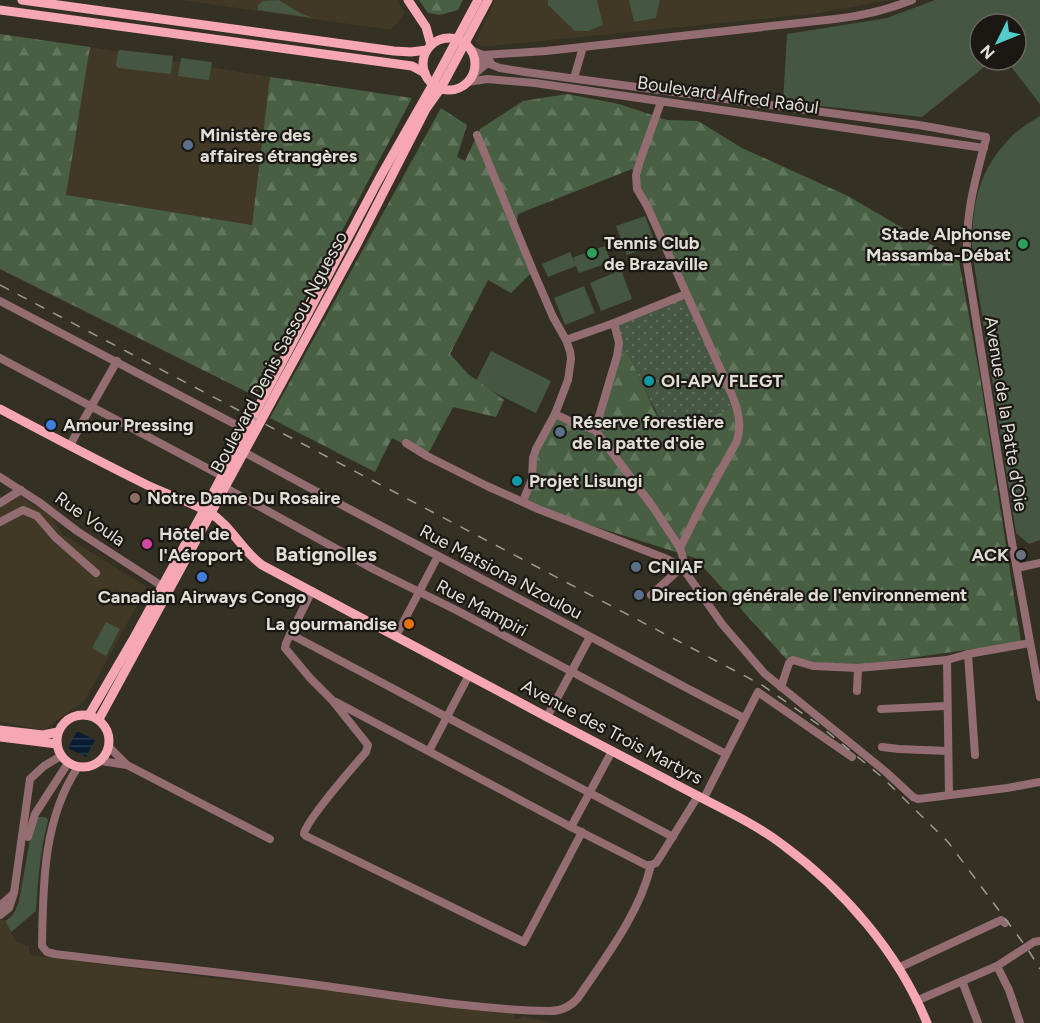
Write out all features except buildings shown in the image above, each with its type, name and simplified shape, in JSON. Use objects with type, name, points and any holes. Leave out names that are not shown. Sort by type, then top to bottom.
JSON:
[{"type":"main road","points":[[22,0],[394,51],[411,52],[429,47],[444,38]]},
{"type":"main road","points":[[0,10],[412,66],[425,73],[437,86],[448,90],[455,89],[470,79],[475,64],[467,48],[426,27],[408,0]]},
{"type":"main road","name":"Boulevard Denis Sassou-Nguesso","points":[[467,48],[478,0]]},
{"type":"main road","name":"Boulevard Denis Sassou-Nguesso","points":[[94,717],[206,513],[222,476],[379,179],[437,86],[467,48],[488,0]]},
{"type":"main road","points":[[425,73],[424,57],[429,47],[426,27]]},
{"type":"main road","name":"Boulevard Denis Sassou-Nguesso","points":[[94,717],[162,586],[206,513],[216,502],[356,246],[437,86]]},
{"type":"main road","name":"Avenue des Trois Martyrs","points":[[0,409],[206,513],[225,526],[255,560],[701,797],[781,843],[832,885],[876,936],[898,968],[927,1023]]},
{"type":"main road","points":[[216,502],[218,513],[225,526]]},
{"type":"main road","points":[[81,714],[94,717],[106,727],[109,747],[98,764],[78,767],[65,760],[57,744],[58,732],[63,723],[72,717],[81,714]]},
{"type":"main road","points":[[0,730],[43,735],[58,732]]},
{"type":"main road","points":[[0,737],[57,744]]},
{"type":"street","points":[[467,48],[483,55],[583,48],[859,16],[912,0]]},
{"type":"street","name":"Boulevard Alfred Raôul","points":[[467,48],[486,63],[500,68],[919,125],[984,136]]},
{"type":"street","points":[[574,78],[583,48]]},
{"type":"street","points":[[470,79],[486,63],[501,54]]},
{"type":"street","name":"Boulevard Alfred Raôul","points":[[470,79],[520,82],[984,148]]},
{"type":"street","points":[[661,102],[640,162],[636,179],[637,189],[647,206],[737,407],[740,422],[737,441],[680,548]]},
{"type":"street","points":[[477,135],[538,283],[570,351],[568,380],[555,414],[536,449],[532,479],[524,501]]},
{"type":"street","name":"Avenue de la Patte d'Oie","points":[[984,136],[986,138],[984,148],[977,169],[968,215],[967,263],[1011,537],[1040,698]]},
{"type":"street","points":[[566,340],[686,294]]},
{"type":"street","points":[[0,301],[246,430]]},
{"type":"street","points":[[595,430],[618,356],[619,344],[614,323]]},
{"type":"street","points":[[0,358],[222,476]]},
{"type":"street","points":[[70,446],[117,361]]},
{"type":"street","points":[[555,414],[595,430],[653,507],[680,548],[684,561],[682,567],[651,595]]},
{"type":"street","points":[[406,443],[427,456],[538,509],[668,559],[682,567],[722,624],[764,673],[886,772],[912,797],[918,799],[1040,782]]},
{"type":"street","name":"Rue Matsiona Nzoulou","points":[[244,452],[318,494],[744,718]]},
{"type":"street","name":"Rue Voula","points":[[0,477],[77,531],[162,586]]},
{"type":"street","name":"Rue Mampiri","points":[[224,487],[375,570],[726,754]]},
{"type":"street","points":[[0,503],[21,490]]},
{"type":"street","points":[[0,522],[24,510],[37,516],[55,537],[96,573]]},
{"type":"street","points":[[396,636],[438,556]]},
{"type":"street","points":[[1017,568],[1040,563]]},
{"type":"street","points":[[312,591],[285,648],[369,745],[305,828],[304,834],[524,942],[582,832]]},
{"type":"street","points":[[290,634],[673,837]]},
{"type":"street","points":[[547,717],[590,637]]},
{"type":"street","points":[[781,687],[791,660],[813,666],[858,668],[947,660],[1030,643]]},
{"type":"street","points":[[968,654],[975,755]]},
{"type":"street","points":[[947,660],[949,794]]},
{"type":"street","points":[[857,691],[858,668]]},
{"type":"street","points":[[429,751],[469,675]]},
{"type":"street","points":[[78,767],[68,783],[50,837],[44,874],[42,946],[47,952],[172,969],[269,978],[454,1003],[552,1011],[573,1004],[622,931],[644,888],[651,866],[656,863],[701,797],[757,693],[760,692],[852,757]]},
{"type":"street","points":[[332,700],[571,827],[651,866]]},
{"type":"street","points":[[881,709],[947,706]]},
{"type":"street","points":[[109,747],[127,765],[270,839]]},
{"type":"street","points":[[882,747],[948,751]]},
{"type":"street","points":[[571,827],[612,751]]},
{"type":"street","points":[[0,915],[9,908],[14,893],[30,779],[44,766],[65,760]]},
{"type":"street","points":[[28,837],[35,814],[48,795],[65,760]]},
{"type":"street","points":[[101,761],[127,765]]},
{"type":"street","points":[[48,795],[49,803],[56,816]]},
{"type":"street","points":[[0,906],[14,893]]},
{"type":"street","points":[[898,968],[1001,920],[1005,923]]},
{"type":"street","points":[[916,1001],[997,966],[1034,942],[1040,941]]},
{"type":"street","points":[[997,966],[1009,990],[1020,1023]]},
{"type":"street","points":[[962,981],[978,1023]]},
{"type":"shaded area","points":[[181,0],[397,0],[405,13],[391,30]]},
{"type":"shaded area","points":[[495,0],[890,0],[813,14],[481,47],[476,41]]},
{"type":"shaded area","points":[[90,47],[270,77],[252,225],[66,195]]},
{"type":"shaded area","points":[[19,495],[52,517],[62,534],[147,587],[85,700],[44,730],[0,722],[0,508]]},
{"type":"shaded area","points":[[3,919],[17,942],[29,946],[29,955],[514,1013],[514,1019],[521,1019],[522,1016],[554,1023],[0,1023],[0,920]]},
{"type":"green space","points":[[279,0],[313,18],[258,10],[258,5],[263,1]]},
{"type":"green space","points":[[419,0],[463,0],[458,10],[440,15],[428,13]]},
{"type":"green space","points":[[548,0],[597,0],[603,25],[588,31],[575,31],[548,5]]},
{"type":"green space","points":[[629,0],[660,0],[656,18],[634,22]]},
{"type":"green space","points":[[935,0],[1040,0],[1040,104],[1015,72],[1028,72],[1028,12],[968,12],[968,72],[978,72],[922,117],[783,102],[787,34],[887,18]]},
{"type":"green space","points":[[0,34],[90,47],[66,195],[252,225],[270,77],[412,98],[255,396],[0,269]]},
{"type":"green space","points":[[120,50],[173,56],[171,74],[118,68],[116,65]]},
{"type":"green space","points":[[181,58],[212,62],[209,80],[178,76]]},
{"type":"green space","points":[[567,94],[619,104],[667,120],[698,121],[742,148],[848,196],[959,261],[980,377],[1021,642],[848,667],[786,659],[695,558],[536,508],[523,501],[533,458],[555,414],[595,430],[619,343],[630,357],[668,435],[683,288],[632,169],[518,214],[516,227],[534,270],[511,293],[488,280],[450,354],[468,374],[504,400],[496,417],[453,407],[427,456],[392,438],[375,472],[270,418],[441,108],[467,125],[457,157],[465,161],[480,129],[523,101]]},
{"type":"green space","points":[[1040,116],[1040,540],[1029,544],[1016,533],[972,251],[972,234],[979,188],[992,161],[1013,135]]},
{"type":"green space","points":[[645,216],[656,245],[627,255],[616,226]]},
{"type":"green space","points":[[605,246],[611,262],[579,273],[576,266],[548,277],[542,264],[570,252],[575,263],[574,257]]},
{"type":"green space","points":[[621,270],[632,299],[601,311],[590,283]]},
{"type":"green space","points":[[584,286],[595,313],[565,325],[554,298]]},
{"type":"green space","points":[[686,294],[735,407],[668,435],[630,357],[619,343],[614,323]]},
{"type":"green space","points":[[491,351],[551,381],[536,413],[475,383]]},
{"type":"green space","points":[[106,622],[120,629],[106,656],[92,648]]},
{"type":"green space","points":[[36,817],[47,818],[48,821],[41,854],[36,911],[11,932],[5,921],[14,913],[19,901]]},
{"type":"water","points":[[77,731],[95,740],[86,757],[68,748]]},
{"type":"railway","points":[[0,285],[762,685],[819,725],[882,777],[948,842],[1040,969]]},
{"type":"place","name":"Ministère des affaires étrangères","points":[[188,145]]},
{"type":"place","name":"Stade Alphonse Massamba-Débat","points":[[1023,244]]},
{"type":"place","name":"Tennis Club de Brazaville","points":[[592,253]]},
{"type":"place","name":"OI-APV FLEGT","points":[[649,381]]},
{"type":"place","name":"Amour Pressing","points":[[51,425]]},
{"type":"place","name":"Réserve forestière de la patte d'oie","points":[[560,432]]},
{"type":"place","name":"Projet Lisungi","points":[[517,481]]},
{"type":"place","name":"Notre Dame Du Rosaire","points":[[135,498]]},
{"type":"place","name":"Hôtel de l'Aéroport","points":[[147,544]]},
{"type":"place","name":"ACK","points":[[1021,555]]},
{"type":"place","name":"CNIAF","points":[[636,567]]},
{"type":"place","name":"Canadian Airways Congo","points":[[202,577]]},
{"type":"place","name":"Direction générale de l'environnement","points":[[639,595]]},
{"type":"place","name":"La gourmandise","points":[[409,624]]},
{"type":"district","name":"Batignolles","points":[[326,554]]}]
